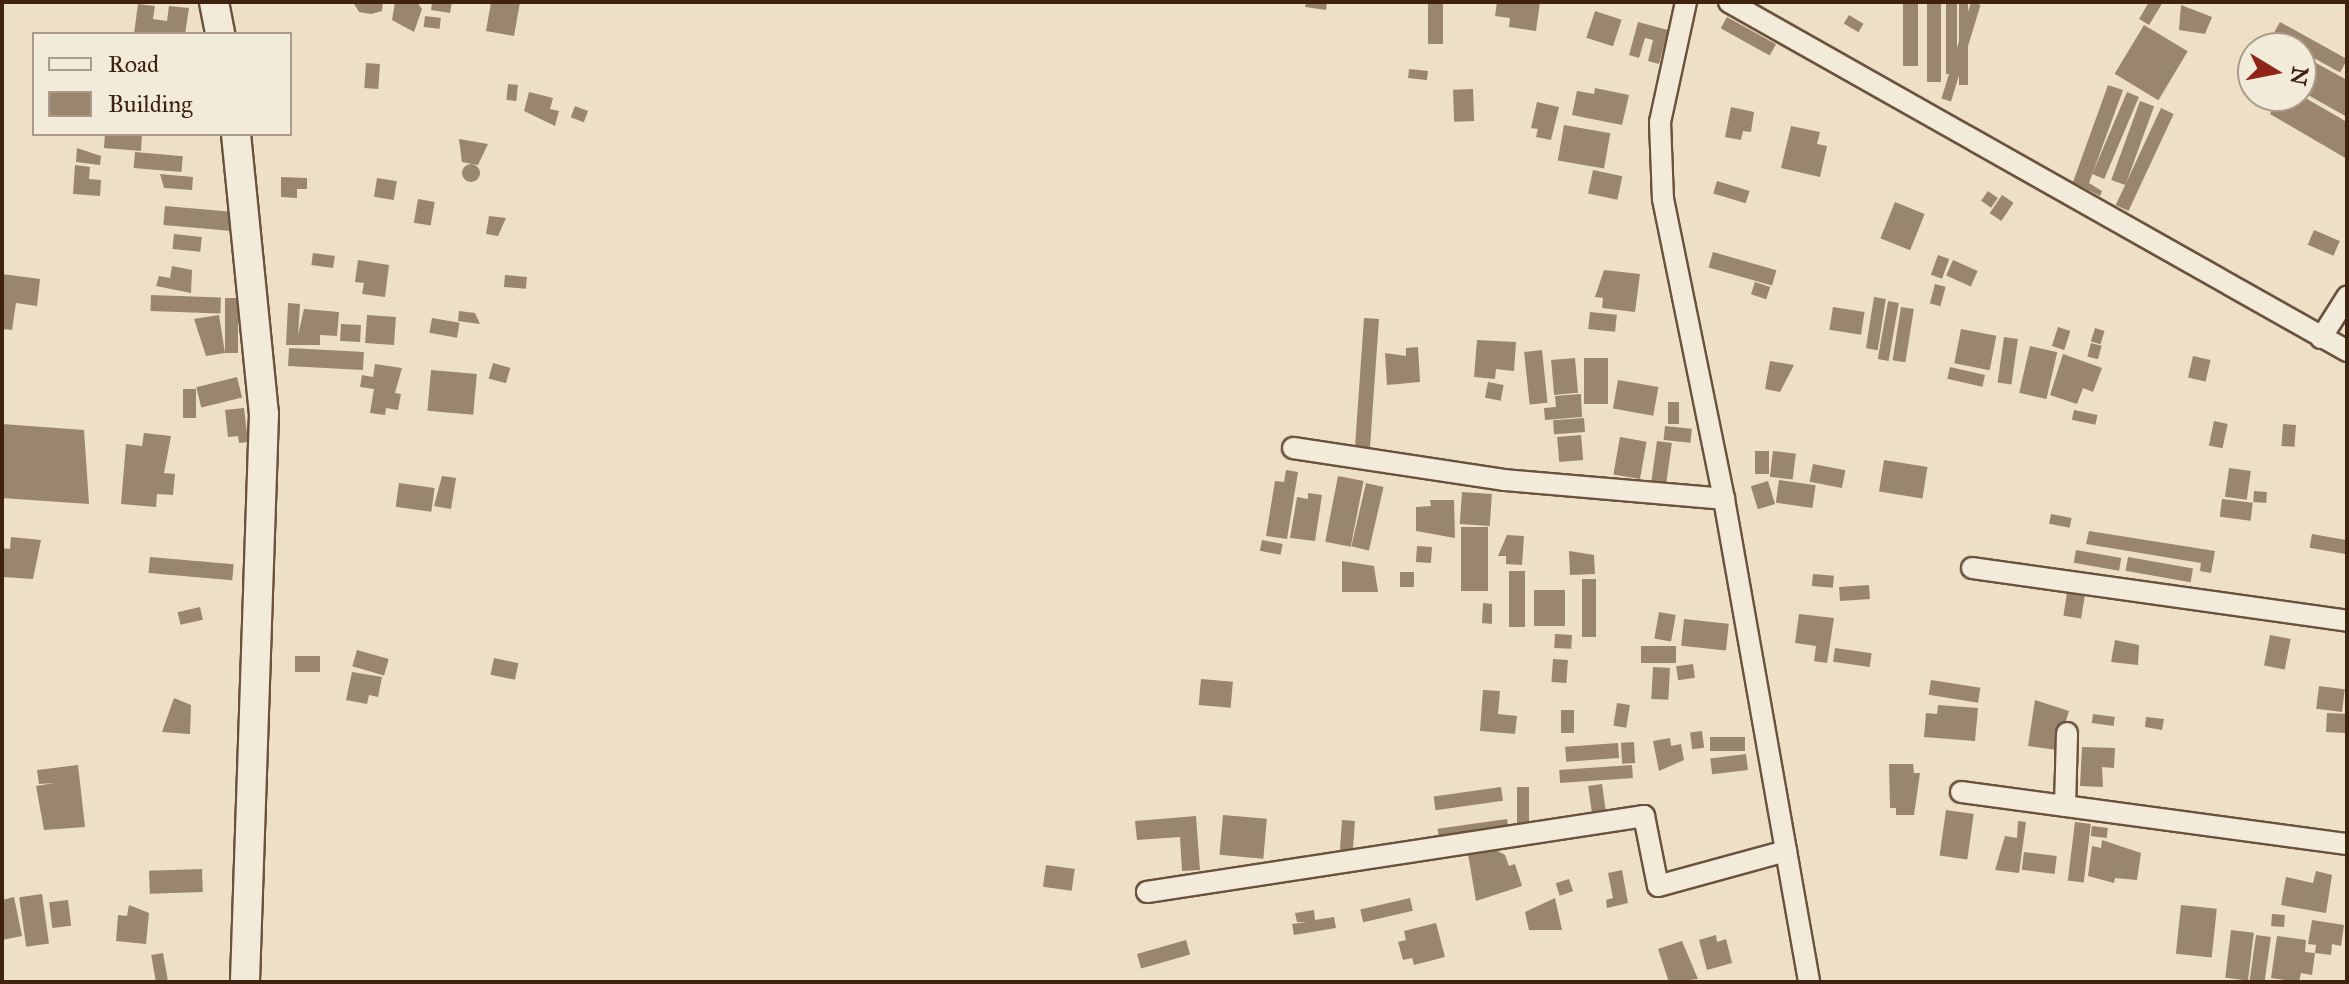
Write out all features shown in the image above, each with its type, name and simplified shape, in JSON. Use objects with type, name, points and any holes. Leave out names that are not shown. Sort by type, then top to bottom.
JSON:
[{"type":"street","points":[[214,2],[220,32]]},
{"type":"street","points":[[1686,2],[1660,122],[1663,199],[1724,499],[1809,982]]},
{"type":"street","points":[[1729,2],[2347,351]]},
{"type":"street","points":[[236,136],[264,414],[245,982]]},
{"type":"street","points":[[2321,338],[2347,297]]},
{"type":"street","points":[[1293,448],[1504,480],[1724,499]]},
{"type":"street","points":[[1972,568],[2347,621]]},
{"type":"street","points":[[2065,806],[2067,733]]},
{"type":"street","points":[[1961,792],[2347,844]]},
{"type":"street","points":[[1147,892],[1434,843],[1443,848],[1644,816],[1658,886],[1786,851]]},
{"type":"building","points":[[353,2],[383,2],[382,11],[371,14],[359,12]]},
{"type":"building","points":[[395,2],[417,2],[422,9],[414,32],[392,20]]},
{"type":"building","points":[[432,2],[452,2],[450,13],[431,10]]},
{"type":"building","points":[[491,2],[520,2],[514,36],[486,31]]},
{"type":"building","points":[[1306,2],[1327,2],[1326,10],[1305,7]]},
{"type":"building","points":[[1428,2],[1443,2],[1443,44],[1428,44]]},
{"type":"building","points":[[1497,2],[1540,2],[1536,31],[1509,27],[1510,18],[1495,16]]},
{"type":"building","points":[[1903,2],[1918,2],[1918,66],[1903,66]]},
{"type":"building","points":[[1927,2],[1941,2],[1941,82],[1927,82]]},
{"type":"building","points":[[1946,2],[1957,2],[1957,74],[1946,74]]},
{"type":"building","points":[[1959,2],[1968,2],[1968,85],[1959,85]]},
{"type":"building","points":[[1971,2],[1981,5],[1951,102],[1941,99]]},
{"type":"building","points":[[2149,2],[2163,2],[2149,25],[2139,19]]},
{"type":"building","points":[[138,4],[155,6],[153,19],[167,21],[169,6],[189,8],[185,32],[134,32]]},
{"type":"building","points":[[2181,5],[2212,17],[2205,34],[2179,30]]},
{"type":"building","points":[[1595,11],[1622,20],[1613,46],[1586,38]]},
{"type":"building","points":[[1849,15],[1864,24],[1858,32],[1844,24]]},
{"type":"building","points":[[425,16],[441,18],[440,29],[424,27]]},
{"type":"building","points":[[1727,17],[1776,44],[1770,56],[1721,28]]},
{"type":"building","points":[[1638,22],[1668,30],[1659,64],[1648,61],[1653,40],[1645,38],[1639,58],[1629,55]]},
{"type":"building","points":[[2280,22],[2298,32],[2274,32]]},
{"type":"building","points":[[2144,25],[2188,51],[2158,100],[2115,74]]},
{"type":"building","points":[[2317,43],[2347,59],[2340,72],[2317,60]]},
{"type":"building","points":[[366,63],[380,64],[378,89],[364,88]]},
{"type":"building","points":[[2317,64],[2347,80],[2347,117],[2317,100]]},
{"type":"building","points":[[1409,69],[1428,71],[1427,80],[1408,78]]},
{"type":"building","points":[[508,84],[518,85],[516,101],[506,100]]},
{"type":"building","points":[[2108,85],[2123,90],[2089,183],[2102,191],[2100,196],[2073,182]]},
{"type":"building","points":[[1595,88],[1629,95],[1622,125],[1572,115],[1577,91],[1594,94]]},
{"type":"building","points":[[1473,89],[1474,121],[1454,122],[1453,90]]},
{"type":"building","points":[[529,92],[553,98],[550,109],[559,111],[555,126],[524,111]]},
{"type":"building","points":[[2127,92],[2139,97],[2104,179],[2092,174]]},
{"type":"building","points":[[2140,101],[2154,106],[2125,185],[2111,180]]},
{"type":"building","points":[[1537,102],[1559,107],[1551,140],[1536,137],[1538,129],[1531,128]]},
{"type":"building","points":[[2317,105],[2347,122],[2347,159],[2270,114],[2317,112]]},
{"type":"building","points":[[575,106],[588,111],[584,122],[571,117]]},
{"type":"building","points":[[1731,107],[1754,112],[1751,132],[1743,131],[1741,140],[1725,137]]},
{"type":"building","points":[[2161,108],[2174,114],[2128,211],[2116,205]]},
{"type":"building","points":[[1564,125],[1610,133],[1604,169],[1558,160]]},
{"type":"building","points":[[1791,126],[1820,132],[1817,144],[1827,146],[1820,177],[1781,168]]},
{"type":"building","points":[[105,136],[142,136],[141,151],[104,148]]},
{"type":"building","points":[[459,139],[488,144],[478,165],[462,162]]},
{"type":"building","points":[[77,148],[101,156],[100,165],[76,162]]},
{"type":"building","points":[[135,152],[183,156],[181,172],[134,168]]},
{"type":"building","points":[[471,164],[480,173],[471,182],[462,173]]},
{"type":"building","points":[[75,165],[90,167],[89,179],[101,180],[100,196],[73,194]]},
{"type":"building","points":[[1593,170],[1622,176],[1617,200],[1588,193]]},
{"type":"building","points":[[160,174],[193,177],[192,190],[164,188]]},
{"type":"building","points":[[281,177],[307,178],[307,189],[297,189],[297,198],[281,197]]},
{"type":"building","points":[[377,178],[397,181],[394,200],[374,197]]},
{"type":"building","points":[[1717,181],[1750,191],[1746,203],[1713,193]]},
{"type":"building","points":[[1988,191],[1998,198],[1991,208],[1981,201]]},
{"type":"building","points":[[2002,195],[2014,203],[2001,221],[1990,213]]},
{"type":"building","points":[[418,199],[435,202],[431,226],[414,223]]},
{"type":"building","points":[[1895,202],[1925,214],[1910,250],[1880,238]]},
{"type":"building","points":[[165,206],[231,212],[229,231],[163,225]]},
{"type":"building","points":[[489,216],[506,218],[498,236],[486,234]]},
{"type":"building","points":[[2314,230],[2340,241],[2334,256],[2308,245]]},
{"type":"building","points":[[174,234],[202,237],[200,252],[172,249]]},
{"type":"building","points":[[1713,252],[1776,270],[1772,286],[1709,267]]},
{"type":"building","points":[[313,253],[335,256],[333,268],[311,265]]},
{"type":"building","points":[[1938,255],[1949,259],[1942,279],[1931,275]]},
{"type":"building","points":[[358,260],[389,265],[385,297],[362,294],[364,283],[355,282]]},
{"type":"building","points":[[1953,260],[1978,271],[1971,287],[1946,276]]},
{"type":"building","points":[[172,266],[192,270],[191,293],[156,286],[159,276],[170,278]]},
{"type":"building","points":[[1604,270],[1640,274],[1635,312],[1602,308],[1603,298],[1595,297]]},
{"type":"building","points":[[2,274],[40,279],[37,306],[16,303],[12,330],[2,329]]},
{"type":"building","points":[[505,275],[527,277],[526,289],[504,287]]},
{"type":"building","points":[[1755,282],[1770,287],[1766,299],[1751,294]]},
{"type":"building","points":[[1935,284],[1946,287],[1940,306],[1930,303]]},
{"type":"building","points":[[151,295],[221,297],[220,313],[150,311]]},
{"type":"building","points":[[1874,297],[1886,299],[1878,350],[1866,348]]},
{"type":"building","points":[[225,298],[238,298],[238,353],[225,353]]},
{"type":"building","points":[[1888,301],[1899,303],[1889,361],[1878,359]]},
{"type":"building","points":[[288,303],[300,304],[298,335],[304,309],[339,312],[337,336],[320,335],[320,345],[286,345]]},
{"type":"building","points":[[1833,307],[1865,312],[1861,335],[1829,330]]},
{"type":"building","points":[[1901,307],[1914,309],[1905,362],[1893,360]]},
{"type":"building","points":[[459,311],[475,313],[480,324],[458,321]]},
{"type":"building","points":[[1590,312],[1617,315],[1615,332],[1588,329]]},
{"type":"building","points":[[219,315],[225,353],[206,356],[194,319]]},
{"type":"building","points":[[367,315],[396,317],[394,345],[365,343]]},
{"type":"building","points":[[432,318],[460,323],[457,338],[429,333]]},
{"type":"building","points":[[1364,318],[1379,319],[1370,451],[1355,450]]},
{"type":"building","points":[[341,324],[361,325],[360,342],[340,341]]},
{"type":"building","points":[[2058,327],[2070,331],[2064,350],[2052,346]]},
{"type":"building","points":[[2095,328],[2105,331],[2100,344],[2091,341]]},
{"type":"building","points":[[1961,329],[1996,336],[1990,370],[1954,363]]},
{"type":"building","points":[[2004,337],[2018,339],[2011,385],[1998,383]]},
{"type":"building","points":[[1477,340],[1516,342],[1514,371],[1496,369],[1495,379],[1474,377]]},
{"type":"building","points":[[2091,343],[2102,346],[2098,359],[2087,357]]},
{"type":"building","points":[[2030,346],[2057,352],[2046,399],[2019,393]]},
{"type":"building","points":[[1418,347],[1420,382],[1387,385],[1385,353],[1406,356],[1406,348]]},
{"type":"building","points":[[289,348],[364,352],[363,370],[288,366]]},
{"type":"building","points":[[1542,350],[1548,403],[1530,405],[1524,352]]},
{"type":"building","points":[[2063,354],[2102,368],[2093,392],[2083,388],[2077,404],[2050,395]]},
{"type":"building","points":[[2193,356],[2211,360],[2206,381],[2188,377]]},
{"type":"building","points":[[1575,358],[1578,393],[1554,395],[1551,360]]},
{"type":"building","points":[[1584,358],[1608,358],[1608,404],[1584,404]]},
{"type":"building","points":[[1770,361],[1794,365],[1780,392],[1765,389]]},
{"type":"building","points":[[493,363],[510,368],[506,383],[489,378]]},
{"type":"building","points":[[375,364],[402,368],[395,393],[401,394],[398,410],[386,408],[385,415],[370,413],[374,389],[360,387],[362,375],[373,377]]},
{"type":"building","points":[[1950,367],[1985,375],[1982,387],[1947,379]]},
{"type":"building","points":[[431,370],[477,374],[473,415],[427,411]]},
{"type":"building","points":[[237,377],[242,397],[201,408],[196,387]]},
{"type":"building","points":[[1618,380],[1658,387],[1653,416],[1613,409]]},
{"type":"building","points":[[1488,382],[1504,385],[1501,401],[1485,398]]},
{"type":"building","points":[[183,389],[196,389],[196,418],[183,418]]},
{"type":"building","points":[[1581,394],[1582,417],[1545,420],[1544,408],[1556,407],[1555,396]]},
{"type":"building","points":[[1668,402],[1679,402],[1679,424],[1668,424]]},
{"type":"building","points":[[244,408],[248,442],[239,443],[238,436],[228,437],[225,410]]},
{"type":"building","points":[[2074,410],[2097,415],[2095,425],[2072,420]]},
{"type":"building","points":[[1584,418],[1585,432],[1554,434],[1553,420]]},
{"type":"building","points":[[2214,421],[2228,424],[2222,448],[2209,445]]},
{"type":"building","points":[[2,424],[84,430],[89,504],[2,498]]},
{"type":"building","points":[[2283,424],[2296,425],[2294,447],[2281,446]]},
{"type":"building","points":[[1665,426],[1692,429],[1690,443],[1664,440]]},
{"type":"building","points":[[144,433],[171,436],[164,473],[175,474],[173,495],[157,494],[156,507],[121,504],[126,444],[142,446]]},
{"type":"building","points":[[1581,435],[1583,460],[1559,462],[1557,437]]},
{"type":"building","points":[[1620,437],[1647,442],[1640,479],[1613,474]]},
{"type":"building","points":[[1657,441],[1672,443],[1666,487],[1651,485]]},
{"type":"building","points":[[1755,451],[1769,451],[1769,474],[1755,474]]},
{"type":"building","points":[[1773,451],[1796,454],[1793,480],[1770,477]]},
{"type":"building","points":[[1884,460],[1927,467],[1922,498],[1879,492]]},
{"type":"building","points":[[1813,464],[1845,470],[1842,488],[1810,482]]},
{"type":"building","points":[[2229,468],[2251,471],[2247,500],[2225,497]]},
{"type":"building","points":[[1286,470],[1298,472],[1287,539],[1266,536],[1275,481],[1284,482]]},
{"type":"building","points":[[442,476],[456,478],[451,509],[434,506]]},
{"type":"building","points":[[1338,476],[1364,481],[1351,547],[1325,542]]},
{"type":"building","points":[[1779,480],[1816,485],[1812,508],[1776,503]]},
{"type":"building","points":[[1768,481],[1775,504],[1758,509],[1751,486]]},
{"type":"building","points":[[399,483],[435,488],[431,512],[396,507]]},
{"type":"building","points":[[1366,483],[1384,487],[1369,550],[1351,546]]},
{"type":"building","points":[[2254,491],[2267,492],[2266,503],[2253,502]]},
{"type":"building","points":[[1462,492],[1492,494],[1490,526],[1460,524]]},
{"type":"building","points":[[1308,493],[1322,495],[1315,541],[1290,538],[1297,497],[1308,499]]},
{"type":"building","points":[[2222,499],[2253,503],[2251,521],[2220,517]]},
{"type":"building","points":[[1430,500],[1454,500],[1455,538],[1416,531],[1416,507],[1431,506]]},
{"type":"building","points":[[2051,514],[2072,518],[2070,528],[2049,524]]},
{"type":"building","points":[[1461,527],[1488,527],[1488,591],[1461,591]]},
{"type":"building","points":[[2089,531],[2215,551],[2211,573],[2200,571],[2201,563],[2086,544]]},
{"type":"building","points":[[2312,534],[2347,540],[2345,554],[2310,548]]},
{"type":"building","points":[[1507,535],[1524,536],[1522,565],[1506,564],[1506,556],[1498,556]]},
{"type":"building","points":[[11,537],[41,540],[33,579],[3,577],[2,548],[10,549]]},
{"type":"building","points":[[1262,540],[1283,544],[1281,555],[1260,551]]},
{"type":"building","points":[[1417,546],[1432,547],[1431,563],[1416,562]]},
{"type":"building","points":[[2076,550],[2121,558],[2119,571],[2074,563]]},
{"type":"building","points":[[1569,551],[1594,555],[1595,574],[1570,575]]},
{"type":"building","points":[[150,557],[234,564],[232,580],[149,573]]},
{"type":"building","points":[[2128,557],[2193,568],[2191,582],[2126,571]]},
{"type":"building","points":[[1342,561],[1374,566],[1378,592],[1342,592]]},
{"type":"building","points":[[1509,571],[1525,571],[1525,627],[1509,627]]},
{"type":"building","points":[[1400,572],[1414,572],[1414,587],[1400,587]]},
{"type":"building","points":[[1813,574],[1834,576],[1833,588],[1812,586]]},
{"type":"building","points":[[1582,579],[1596,579],[1596,637],[1582,637]]},
{"type":"building","points":[[1869,585],[1870,599],[1840,601],[1839,587]]},
{"type":"building","points":[[1534,590],[1565,590],[1565,626],[1534,626]]},
{"type":"building","points":[[2067,593],[2085,596],[2081,619],[2063,616]]},
{"type":"building","points":[[1483,603],[1492,604],[1492,624],[1482,623]]},
{"type":"building","points":[[200,607],[203,620],[181,625],[178,612]]},
{"type":"building","points":[[1659,612],[1676,615],[1671,642],[1654,639]]},
{"type":"building","points":[[1799,614],[1834,618],[1827,663],[1814,661],[1816,646],[1795,643]]},
{"type":"building","points":[[1684,619],[1729,624],[1726,651],[1681,646]]},
{"type":"building","points":[[1555,634],[1572,635],[1571,649],[1554,648]]},
{"type":"building","points":[[2270,635],[2291,639],[2285,669],[2264,665]]},
{"type":"building","points":[[2115,640],[2139,645],[2138,665],[2111,662]]},
{"type":"building","points":[[1641,646],[1676,646],[1676,663],[1641,663]]},
{"type":"building","points":[[1835,648],[1872,653],[1870,667],[1833,662]]},
{"type":"building","points":[[357,650],[389,659],[384,675],[352,666]]},
{"type":"building","points":[[295,656],[320,656],[320,672],[295,672]]},
{"type":"building","points":[[494,658],[518,663],[515,680],[490,675]]},
{"type":"building","points":[[1553,659],[1568,660],[1566,683],[1551,682]]},
{"type":"building","points":[[1693,664],[1695,678],[1678,680],[1676,666]]},
{"type":"building","points":[[1653,667],[1670,668],[1668,700],[1651,699]]},
{"type":"building","points":[[352,672],[382,677],[378,697],[369,695],[367,704],[346,700]]},
{"type":"building","points":[[1201,679],[1233,682],[1231,708],[1199,705]]},
{"type":"building","points":[[1931,680],[1980,688],[1978,703],[1929,695]]},
{"type":"building","points":[[2319,686],[2345,689],[2342,712],[2316,709]]},
{"type":"building","points":[[1483,690],[1500,691],[1498,714],[1517,716],[1515,734],[1480,731]]},
{"type":"building","points":[[174,698],[191,705],[190,734],[162,732]]},
{"type":"building","points":[[2035,700],[2069,711],[2057,750],[2028,746]]},
{"type":"building","points":[[1617,703],[1630,705],[1626,728],[1613,726]]},
{"type":"building","points":[[1938,705],[1978,708],[1975,741],[1924,737],[1926,713],[1937,714]]},
{"type":"building","points":[[1561,710],[1574,710],[1574,733],[1561,733]]},
{"type":"building","points":[[2327,713],[2347,714],[2346,733],[2326,732]]},
{"type":"building","points":[[2093,714],[2115,717],[2114,726],[2092,723]]},
{"type":"building","points":[[2146,717],[2164,719],[2162,730],[2145,727]]},
{"type":"building","points":[[1702,731],[1704,748],[1692,749],[1690,732]]},
{"type":"building","points":[[1710,737],[1745,737],[1745,751],[1710,751]]},
{"type":"building","points":[[1670,738],[1671,746],[1681,744],[1684,760],[1659,771],[1653,741]]},
{"type":"building","points":[[1634,742],[1635,763],[1622,764],[1621,743]]},
{"type":"building","points":[[1618,743],[1619,758],[1566,762],[1565,747]]},
{"type":"building","points":[[2082,747],[2115,748],[2114,768],[2102,767],[2103,787],[2080,786]]},
{"type":"building","points":[[1746,754],[1748,770],[1712,774],[1710,758]]},
{"type":"building","points":[[1889,764],[1913,764],[1914,773],[1920,773],[1914,815],[1896,815],[1896,808],[1890,808]]},
{"type":"building","points":[[78,765],[85,827],[44,830],[36,786],[54,783],[39,784],[37,770]]},
{"type":"building","points":[[1632,765],[1633,778],[1560,783],[1559,770]]},
{"type":"building","points":[[1602,784],[1606,813],[1592,815],[1588,786]]},
{"type":"building","points":[[1501,787],[1503,801],[1436,810],[1434,796]]},
{"type":"building","points":[[1517,787],[1529,787],[1529,828],[1517,828]]},
{"type":"building","points":[[1946,810],[1974,814],[1967,859],[1940,856]]},
{"type":"building","points":[[1223,815],[1267,819],[1263,859],[1220,855]]},
{"type":"building","points":[[1196,816],[1200,870],[1182,871],[1180,837],[1137,840],[1135,821]]},
{"type":"building","points":[[1507,819],[1509,833],[1440,843],[1438,829]]},
{"type":"building","points":[[1342,820],[1355,821],[1353,855],[1340,854]]},
{"type":"building","points":[[2018,821],[2026,822],[2019,873],[1995,870],[2005,836],[2017,838]]},
{"type":"building","points":[[2075,822],[2091,824],[2084,883],[2068,881]]},
{"type":"building","points":[[2092,826],[2108,828],[2107,838],[2091,836]]},
{"type":"building","points":[[2102,840],[2141,853],[2137,880],[2115,878],[2114,883],[2088,876],[2092,846],[2101,848]]},
{"type":"building","points":[[1490,847],[1505,855],[1509,866],[1515,864],[1522,886],[1476,901],[1468,854]]},
{"type":"building","points":[[2024,852],[2057,856],[2055,874],[2022,870]]},
{"type":"building","points":[[1046,865],[1075,869],[1072,891],[1043,887]]},
{"type":"building","points":[[202,869],[203,892],[150,894],[149,871]]},
{"type":"building","points":[[1622,870],[1628,903],[1607,908],[1606,900],[1613,898],[1608,873]]},
{"type":"building","points":[[2316,871],[2332,875],[2326,913],[2281,905],[2286,877],[2313,883]]},
{"type":"building","points":[[1569,879],[1573,891],[1560,896],[1556,883]]},
{"type":"building","points":[[42,894],[49,944],[26,947],[19,897]]},
{"type":"building","points":[[14,897],[22,936],[2,940],[2,900]]},
{"type":"building","points":[[1410,898],[1413,911],[1363,922],[1360,909]]},
{"type":"building","points":[[1555,898],[1562,930],[1529,930],[1525,912]]},
{"type":"building","points":[[68,900],[71,926],[52,928],[49,902]]},
{"type":"building","points":[[129,905],[149,913],[146,944],[116,941],[118,915],[127,916]]},
{"type":"building","points":[[2181,905],[2217,909],[2212,957],[2176,954]]},
{"type":"building","points":[[1314,910],[1315,920],[1334,917],[1336,928],[1294,935],[1292,924],[1307,922],[1297,922],[1295,913]]},
{"type":"building","points":[[2272,914],[2285,915],[2284,927],[2271,926]]},
{"type":"building","points":[[2312,920],[2344,925],[2341,946],[2332,944],[2331,955],[2315,953],[2316,945],[2308,944]]},
{"type":"building","points":[[1436,923],[1445,957],[1414,965],[1412,958],[1403,960],[1398,942],[1406,940],[1404,931]]},
{"type":"building","points":[[2231,930],[2254,933],[2248,980],[2225,978]]},
{"type":"building","points":[[1716,935],[1717,942],[1726,939],[1732,963],[1707,970],[1699,940]]},
{"type":"building","points":[[2256,935],[2271,937],[2265,982],[2249,982]]},
{"type":"building","points":[[2277,936],[2306,940],[2305,952],[2315,953],[2312,975],[2301,973],[2299,982],[2271,978]]},
{"type":"building","points":[[1186,940],[1190,954],[1141,968],[1137,954]]},
{"type":"building","points":[[1682,941],[1698,979],[1669,982],[1658,949]]},
{"type":"building","points":[[163,953],[168,980],[156,982],[151,955]]}]
